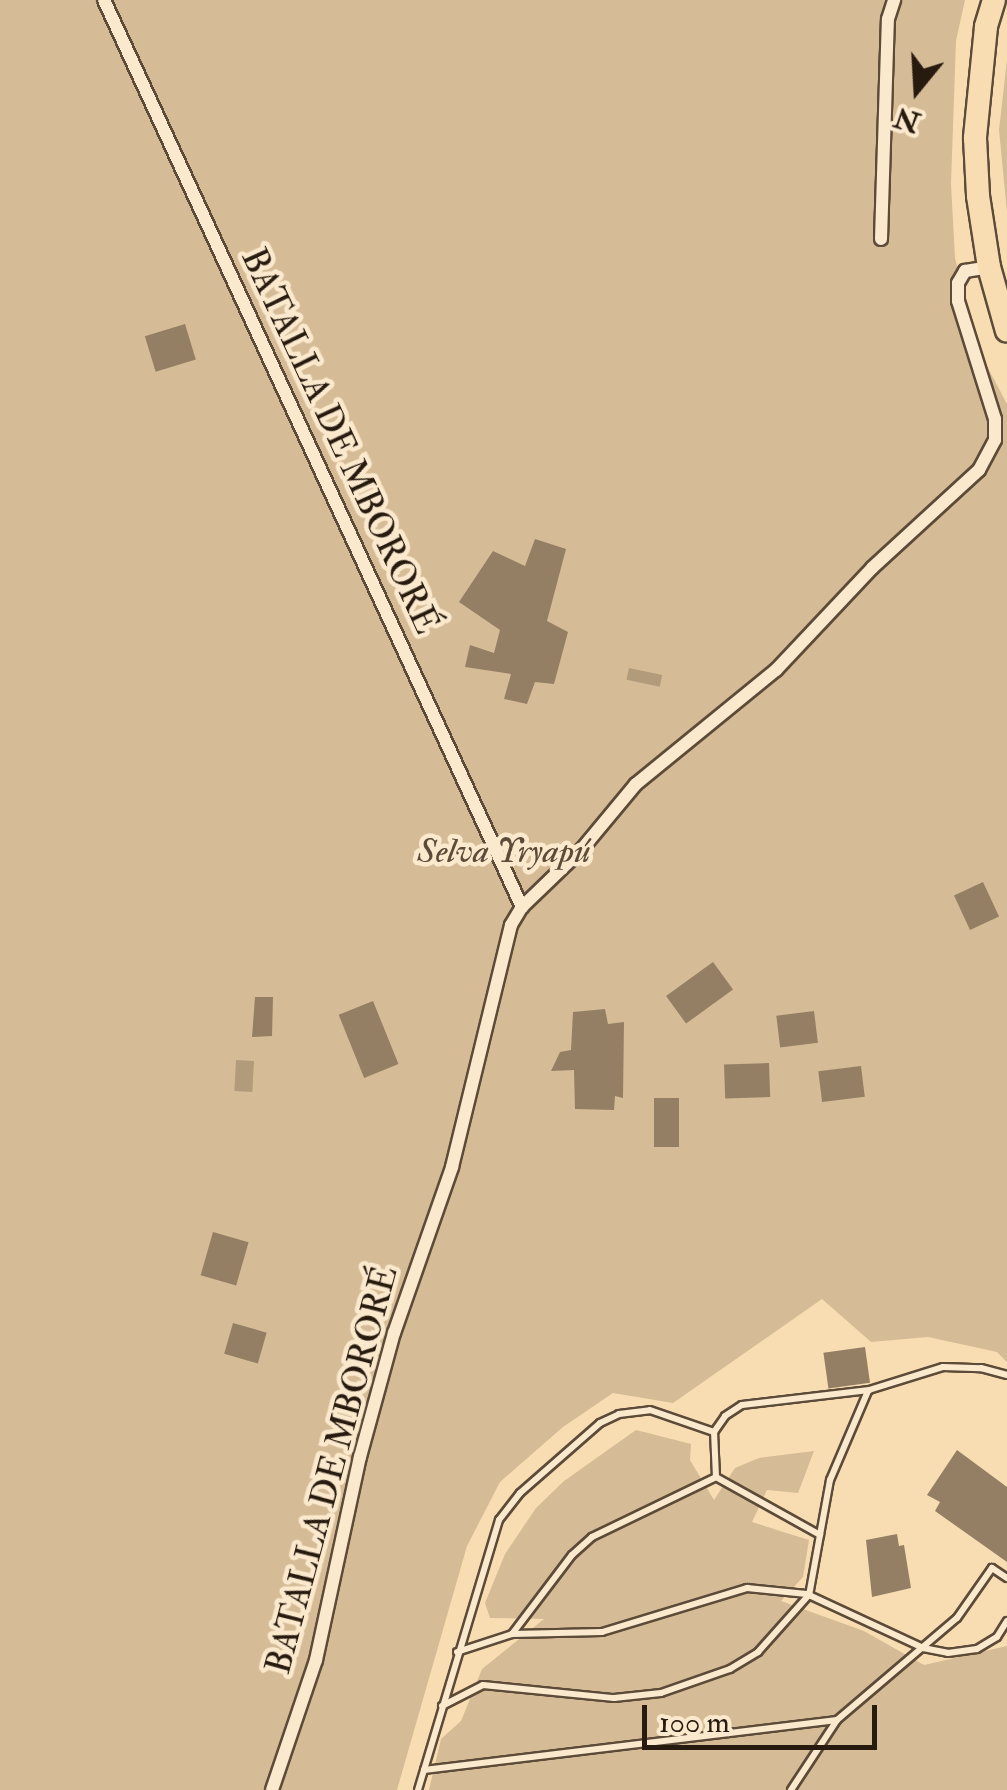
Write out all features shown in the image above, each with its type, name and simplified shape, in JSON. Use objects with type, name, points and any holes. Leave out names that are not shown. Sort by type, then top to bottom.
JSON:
[{"type":"highway","points":[[994,0],[986,26],[975,138],[978,196],[989,267],[1007,332]]},
{"type":"street","name":"BATALLA DE MBORORÉ","points":[[104,0],[522,907],[500,960],[452,1167],[394,1333],[360,1457],[316,1660],[272,1790]]},
{"type":"street","points":[[881,239],[888,19],[894,0]]},
{"type":"street","points":[[522,907],[582,849],[636,784],[776,670],[872,568],[980,470],[995,440],[994,419],[958,301],[958,283],[965,270],[989,267]]},
{"type":"lane","points":[[716,1477],[714,1432],[725,1416],[742,1405],[869,1390],[943,1367],[981,1368],[1007,1376]]},
{"type":"lane","points":[[442,1706],[483,1684],[614,1698],[661,1692],[730,1669],[758,1652],[809,1594],[842,1444],[869,1390]]},
{"type":"lane","points":[[418,1790],[499,1520],[520,1493],[582,1436],[620,1414],[650,1410],[714,1432]]},
{"type":"lane","points":[[716,1477],[820,1535]]},
{"type":"lane","points":[[512,1634],[572,1555],[592,1537],[716,1477]]},
{"type":"lane","points":[[790,1790],[837,1720],[956,1618],[992,1568],[1007,1578]]},
{"type":"lane","points":[[457,1652],[512,1634],[602,1632],[747,1588],[809,1594],[924,1648],[948,1653],[977,1649],[997,1636],[1007,1621]]},
{"type":"lane","points":[[424,1770],[837,1720]]},
{"type":"green space","name":"Selva Yryapú","points":[[0,0],[965,0],[956,41],[951,184],[955,258],[979,351],[1007,404],[1007,1362],[997,1352],[928,1337],[871,1342],[822,1299],[673,1403],[613,1393],[563,1427],[500,1482],[467,1546],[397,1790],[0,1790]]},
{"type":"green space","points":[[1007,60],[1007,212],[999,130]]},
{"type":"green space","points":[[636,1430],[691,1444],[690,1460],[714,1500],[735,1468],[759,1458],[814,1451],[798,1493],[767,1490],[752,1522],[809,1540],[803,1577],[781,1601],[864,1631],[924,1665],[1007,1646],[1007,1790],[429,1790],[441,1739],[461,1721],[482,1669],[544,1619],[490,1618],[485,1603],[505,1554],[536,1508],[564,1481]]},
{"type":"shaded area","points":[[629,668],[662,675],[660,687],[627,680]]},
{"type":"shaded area","points":[[236,1060],[254,1061],[252,1092],[234,1091]]},
{"type":"building","points":[[185,324],[196,359],[156,372],[145,336]]},
{"type":"building","points":[[535,539],[566,549],[547,621],[568,632],[554,684],[535,682],[527,704],[504,699],[511,674],[465,667],[470,645],[494,653],[500,630],[459,602],[493,551],[525,566]]},
{"type":"building","points":[[983,882],[999,916],[970,930],[954,896]]},
{"type":"building","points":[[713,962],[733,990],[686,1024],[666,996]]},
{"type":"building","points":[[255,997],[273,997],[272,1036],[252,1037]]},
{"type":"building","points":[[373,1001],[398,1064],[364,1078],[339,1015]]},
{"type":"building","points":[[605,1009],[608,1024],[624,1022],[623,1098],[615,1096],[614,1110],[575,1109],[574,1070],[551,1071],[560,1052],[571,1050],[573,1012]]},
{"type":"building","points":[[814,1011],[818,1043],[780,1047],[776,1016]]},
{"type":"building","points":[[769,1063],[770,1097],[725,1099],[724,1065]]},
{"type":"building","points":[[861,1066],[865,1097],[822,1102],[818,1071]]},
{"type":"building","points":[[654,1098],[679,1098],[679,1147],[654,1147]]},
{"type":"building","points":[[213,1232],[249,1242],[236,1285],[201,1275]]},
{"type":"building","points":[[233,1323],[267,1333],[258,1363],[224,1354]]},
{"type":"building","points":[[865,1347],[870,1383],[828,1388],[823,1353]]},
{"type":"building","points":[[957,1450],[1007,1487],[1007,1562],[935,1511],[940,1502],[927,1495]]},
{"type":"building","points":[[897,1534],[899,1546],[904,1545],[911,1588],[872,1597],[866,1540]]}]
